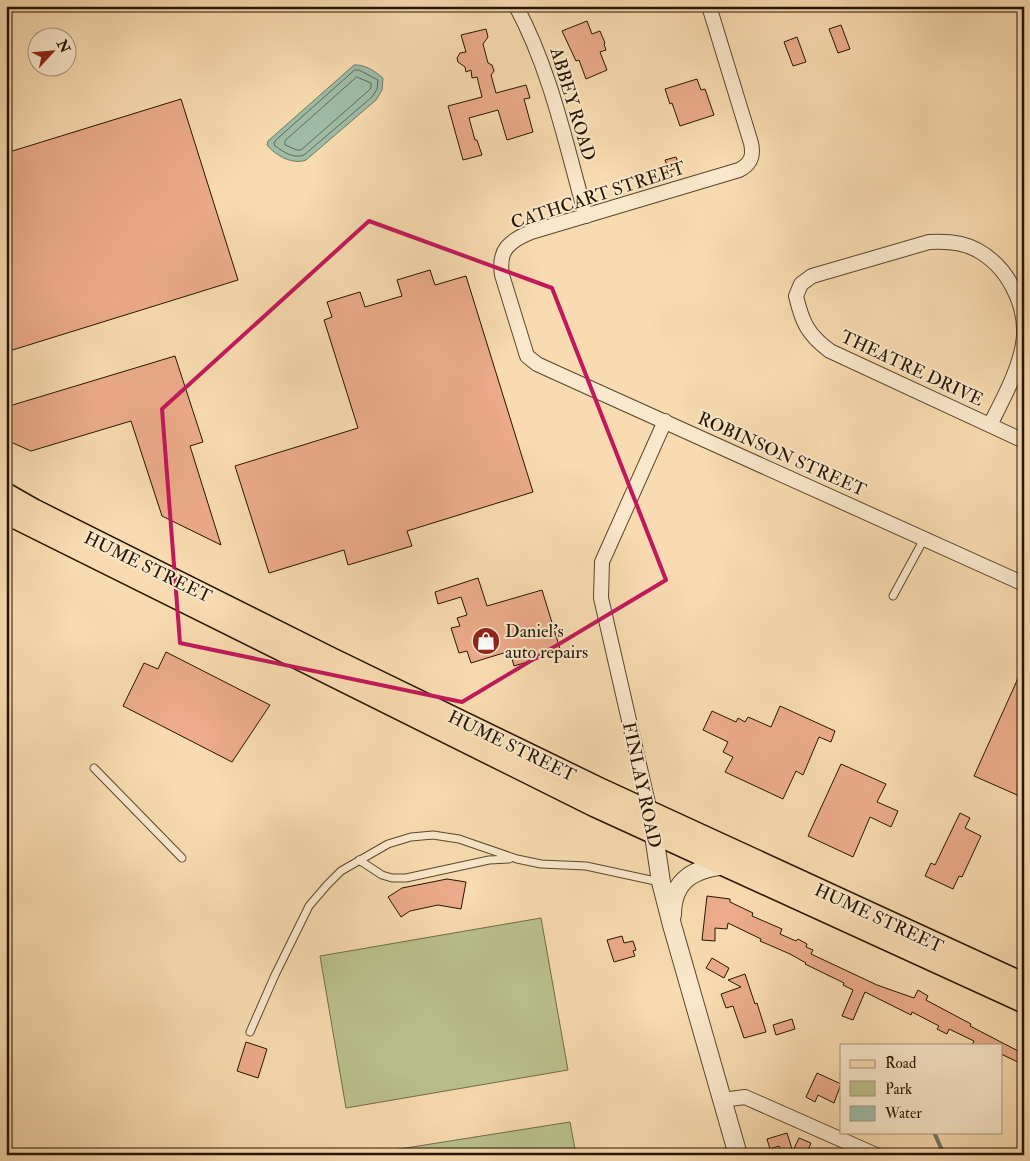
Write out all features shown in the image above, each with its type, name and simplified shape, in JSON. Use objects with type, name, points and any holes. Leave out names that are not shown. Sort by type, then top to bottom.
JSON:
[{"type":"main road","name":"HUME STREET","points":[[6,494],[42,515],[339,662],[650,812],[1024,984]]},
{"type":"main road","name":"HUME STREET","points":[[6,513],[578,798],[1024,1002]]},
{"type":"street","name":"ABBEY ROAD","points":[[516,6],[531,35],[544,70],[586,216]]},
{"type":"street","name":"CATHCART STREET","points":[[527,356],[500,264],[503,252],[510,243],[520,237],[739,170],[747,166],[751,159],[753,151],[751,143],[709,6]]},
{"type":"street","name":"THEATRE DRIVE","points":[[990,425],[1021,355],[1024,336],[1021,309],[1016,292],[1006,276],[987,256],[963,244],[944,241],[929,242],[812,276],[801,284],[796,296],[805,324],[816,341],[830,351],[1024,441]]},
{"type":"street","name":"ROBINSON STREET","points":[[527,356],[537,364],[550,370],[1024,584]]},
{"type":"street","name":"FINLAY ROAD","points":[[665,421],[602,562],[601,598],[650,812],[661,882],[738,1155]]},
{"type":"street","points":[[672,925],[674,895],[679,885],[687,877],[710,866],[727,865]]},
{"type":"street","points":[[722,1100],[746,1097],[876,1155]]},
{"type":"lane","points":[[894,596],[924,540]]},
{"type":"lane","points":[[94,768],[182,858]]},
{"type":"lane","points":[[250,1032],[309,906],[342,871],[388,844],[411,837],[433,835],[459,840],[514,858],[541,864],[586,866],[661,882]]},
{"type":"lane","points":[[359,860],[382,875],[392,878],[406,878],[489,860],[514,858]]},
{"type":"highlighted area","points":[[369,221],[552,288],[666,580],[462,702],[180,643],[162,409]]},
{"type":"green space","points":[[541,918],[568,1070],[346,1108],[320,956]]},
{"type":"green space","points":[[570,1122],[576,1155],[393,1155],[393,1150]]},
{"type":"water","points":[[354,65],[369,68],[383,78],[382,90],[376,100],[306,160],[290,160],[280,156],[267,145],[268,141]]},
{"type":"building","points":[[587,21],[592,34],[600,31],[605,43],[606,50],[600,52],[607,70],[586,79],[579,60],[576,61],[562,31]]},
{"type":"building","points":[[841,25],[850,49],[838,53],[829,29]]},
{"type":"building","points":[[486,29],[488,37],[483,44],[488,63],[492,65],[494,71],[491,75],[496,93],[526,85],[530,98],[524,99],[533,132],[507,140],[498,110],[469,118],[475,140],[477,140],[482,155],[463,160],[448,106],[482,97],[477,77],[472,78],[471,70],[466,72],[465,67],[458,62],[457,58],[460,53],[466,52],[461,35]]},
{"type":"building","points":[[797,37],[806,62],[793,66],[784,42]]},
{"type":"building","points":[[697,79],[701,90],[705,89],[714,115],[680,126],[665,89]]},
{"type":"building","points":[[181,99],[238,280],[6,352],[6,153]]},
{"type":"building","points":[[676,157],[680,167],[669,171],[665,160]]},
{"type":"building","points":[[430,270],[435,285],[466,276],[533,492],[407,531],[412,546],[348,565],[344,550],[269,573],[235,466],[358,428],[324,320],[332,317],[327,302],[360,292],[365,307],[402,296],[397,280]]},
{"type":"building","points":[[175,356],[203,442],[190,446],[221,545],[162,516],[131,421],[31,451],[6,440],[6,407]]},
{"type":"building","points":[[478,578],[487,606],[542,590],[561,652],[514,666],[510,651],[471,663],[467,651],[459,653],[451,628],[460,626],[457,618],[467,615],[461,597],[438,604],[435,592]]},
{"type":"building","points":[[166,652],[270,705],[232,762],[123,706],[144,663],[158,669]]},
{"type":"building","points":[[1024,665],[1024,798],[974,776]]},
{"type":"building","points":[[780,706],[835,731],[831,742],[819,737],[803,775],[796,771],[783,799],[725,772],[733,757],[723,752],[728,742],[703,730],[712,711],[736,722],[738,718],[745,722],[748,717],[771,727]]},
{"type":"building","points":[[841,764],[886,784],[877,802],[898,811],[891,827],[870,817],[853,857],[808,836]]},
{"type":"building","points":[[960,813],[970,818],[965,828],[981,836],[962,877],[959,876],[953,889],[925,876],[931,863],[935,865]]},
{"type":"building","points":[[447,879],[466,882],[461,909],[438,905],[410,911],[401,917],[388,897],[402,888]]},
{"type":"building","points":[[707,896],[730,899],[730,902],[753,913],[752,916],[782,929],[780,934],[796,941],[798,939],[807,944],[806,947],[813,950],[811,954],[877,985],[914,998],[918,990],[928,996],[926,1000],[971,1024],[970,1026],[1024,1054],[1024,1065],[1002,1054],[1002,1044],[972,1044],[974,1041],[949,1029],[947,1034],[937,1029],[939,1026],[912,1012],[911,1015],[865,992],[853,1020],[842,1016],[853,990],[843,985],[844,983],[805,964],[790,954],[760,941],[761,939],[728,923],[727,929],[715,928],[715,941],[702,940]]},
{"type":"building","points":[[622,936],[624,943],[633,941],[636,950],[633,951],[635,956],[614,962],[607,940]]},
{"type":"building","points":[[712,958],[729,968],[724,978],[706,968]]},
{"type":"building","points":[[745,974],[766,1032],[744,1038],[733,1006],[726,1008],[721,994],[741,987],[728,980]]},
{"type":"building","points":[[792,1019],[795,1029],[776,1035],[773,1025]]},
{"type":"building","points":[[246,1042],[267,1049],[258,1078],[237,1071]]},
{"type":"building","points":[[817,1073],[840,1084],[834,1103],[818,1095],[815,1102],[806,1097]]},
{"type":"building","points":[[787,1133],[792,1149],[781,1152],[779,1146],[770,1149],[767,1139]]},
{"type":"building","points":[[799,1138],[811,1143],[806,1155],[791,1155]]},
{"type":"waterway","points":[[935,1134],[944,1155]]},
{"type":"place","name":"Daniel’s auto repairs","points":[[486,641]]}]
